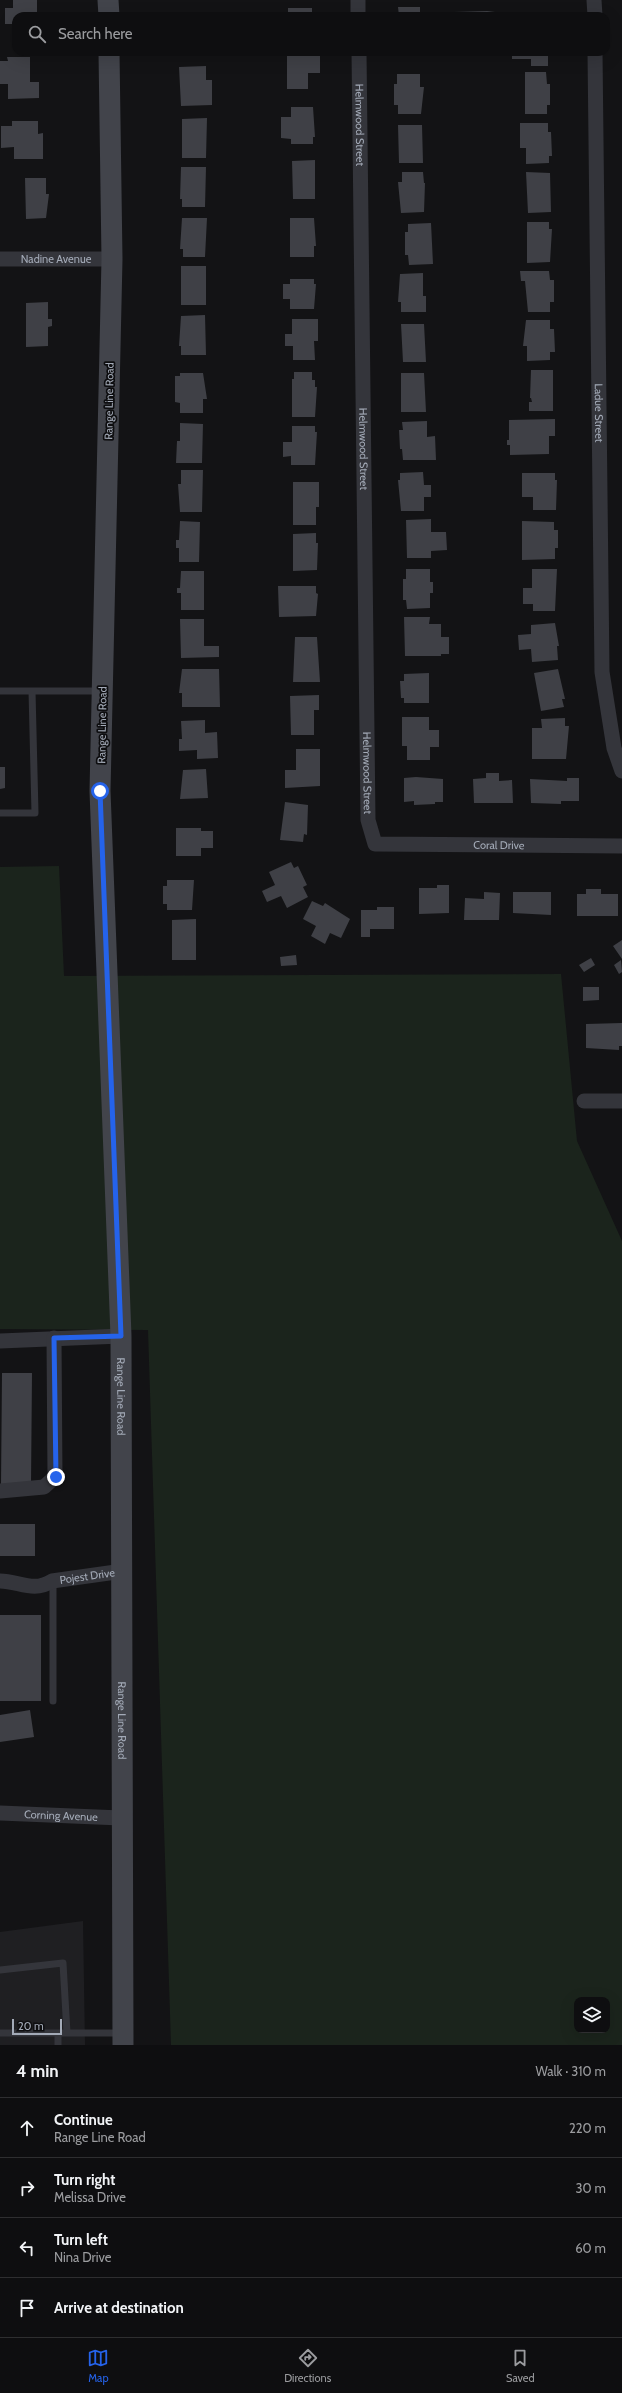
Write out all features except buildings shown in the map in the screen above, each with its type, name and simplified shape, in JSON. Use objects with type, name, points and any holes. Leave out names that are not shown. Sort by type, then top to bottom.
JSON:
[{"type":"main road","points":[[108,0],[108,12]]},
{"type":"main road","name":"Range Line Road","points":[[109,56],[112,259],[100,791],[121,1336],[123,1571],[121,1818],[123,2039]]},
{"type":"street","points":[[358,0],[358,12]]},
{"type":"street","points":[[594,0],[594,12]]},
{"type":"street","name":"Helmwood Street","points":[[359,56],[368,820],[375,844]]},
{"type":"street","name":"Ladue Street","points":[[595,56],[602,672],[614,748],[622,771]]},
{"type":"street","name":"Nadine Avenue","points":[[0,259],[112,259]]},
{"type":"street","name":"Coral Drive","points":[[375,844],[622,846]]},
{"type":"street","points":[[584,1101],[622,1101]]},
{"type":"street","points":[[0,1341],[121,1336]]},
{"type":"street","points":[[0,1491],[44,1487],[56,1477],[54,1338]]},
{"type":"street","name":"Pojest Drive","points":[[5,1581],[20,1586],[44,1586],[53,1581],[123,1571]]},
{"type":"street","name":"Corning Avenue","points":[[0,1813],[121,1818]]},
{"type":"lane","points":[[0,691],[103,690]]},
{"type":"lane","points":[[0,813],[35,813],[32,691]]},
{"type":"lane","points":[[53,1581],[54,1701]]},
{"type":"lane","points":[[0,1970],[63,1964],[67,2033]]},
{"type":"lane","points":[[0,2033],[67,2033],[123,2039]]},
{"type":"lane","points":[[58,2033],[58,2045]]},
{"type":"shaded area","points":[[59,866],[64,976],[561,974],[577,1141],[622,1241],[622,2045],[171,2045],[148,1330],[0,1329],[0,867]]},
{"type":"shaded area","points":[[83,1921],[85,2045],[0,2045],[0,1932]]},
{"type":"route","points":[[56,1477],[54,1338],[121,1336],[100,791]]}]
